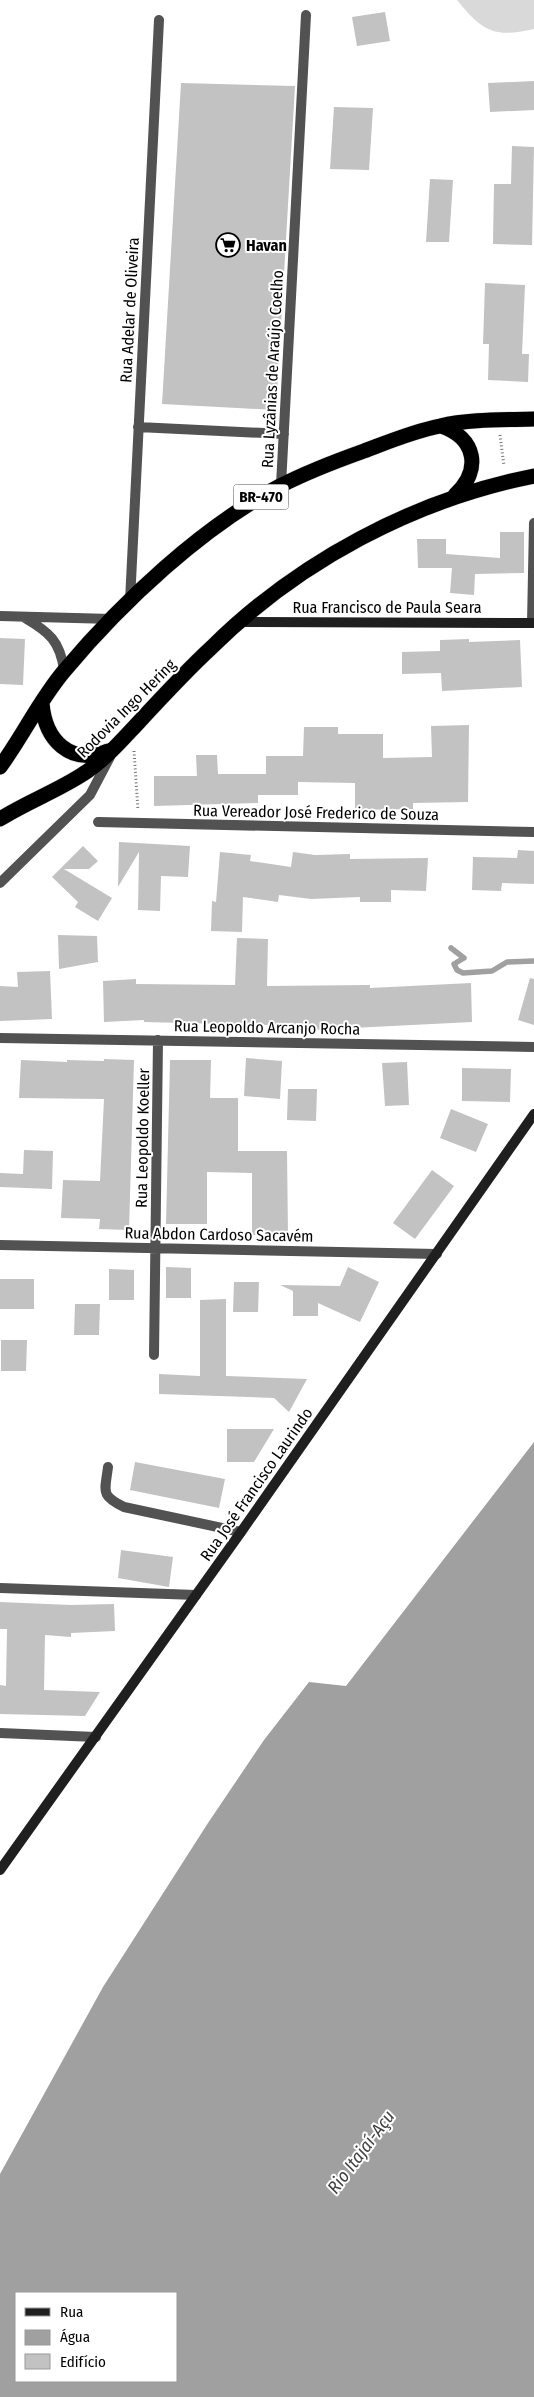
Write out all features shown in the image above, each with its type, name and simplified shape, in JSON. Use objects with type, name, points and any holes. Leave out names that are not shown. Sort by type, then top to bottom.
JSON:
[{"type":"highway","name":"BR-470","points":[[0,767],[64,670],[112,619],[198,540],[250,504],[281,486],[380,445],[440,426],[499,420],[534,419]]},
{"type":"highway","points":[[440,426],[454,431],[466,441],[472,456],[472,471],[466,485],[454,496]]},
{"type":"highway","name":"Rodovia Ingo Hering","points":[[0,819],[84,774],[114,749],[200,658],[240,622],[286,585],[331,555],[375,530],[454,496],[505,481],[534,476]]},
{"type":"highway","points":[[42,703],[44,721],[51,737],[64,749],[80,755],[98,755],[114,749]]},
{"type":"main road","name":"Rua Francisco de Paula Seara","points":[[240,622],[533,623]]},
{"type":"main road","name":"Rua José Francisco Laurindo","points":[[0,1870],[241,1532],[534,1114]]},
{"type":"street","name":"Rua Lyzânias de Araújo Coelho","points":[[281,486],[306,15]]},
{"type":"street","name":"Rua Adelar de Oliveira","points":[[130,601],[159,20]]},
{"type":"street","points":[[138,428],[284,434]]},
{"type":"street","points":[[533,623],[534,523]]},
{"type":"street","points":[[0,616],[112,619]]},
{"type":"street","points":[[24,617],[45,630],[57,642],[63,657],[64,670]]},
{"type":"street","points":[[0,883],[90,795],[114,749]]},
{"type":"street","name":"Rua Vereador José Frederico de Souza","points":[[98,822],[534,832]]},
{"type":"street","name":"Rua Leopoldo Arcanjo Rocha","points":[[0,1038],[534,1047]]},
{"type":"street","name":"Rua Leopoldo Koeller","points":[[154,1355],[158,1040]]},
{"type":"street","name":"Rua Abdon Cardoso Sacavém","points":[[0,1244],[436,1254]]},
{"type":"street","points":[[108,1467],[105,1490],[109,1499],[124,1506],[241,1532]]},
{"type":"street","points":[[0,1588],[196,1595]]},
{"type":"street","points":[[0,1734],[96,1737]]},
{"type":"path","points":[[499,420],[505,481]]},
{"type":"path","points":[[134,728],[136,800],[140,822]]},
{"type":"shaded area","points":[[457,0],[534,0],[534,29],[509,33],[490,30],[474,19]]},
{"type":"water","name":"Rio Itajaí-Açu","points":[[534,1442],[534,2397],[0,2397],[0,2174],[103,1987],[208,1823],[264,1740],[309,1682],[346,1686]]},
{"type":"building","points":[[385,12],[390,41],[357,46],[352,17]]},
{"type":"building","points":[[534,81],[534,110],[490,112],[488,83]]},
{"type":"building","name":"Havan","points":[[181,83],[295,86],[276,410],[162,404]]},
{"type":"building","points":[[334,107],[373,108],[369,170],[330,169]]},
{"type":"building","points":[[512,146],[534,147],[532,245],[493,244],[494,184],[511,184]]},
{"type":"building","points":[[430,179],[453,180],[449,242],[426,242]]},
{"type":"building","points":[[485,283],[525,285],[522,354],[529,354],[528,382],[488,380],[489,344],[483,344]]},
{"type":"building","points":[[500,532],[524,532],[524,573],[475,574],[474,595],[450,593],[452,568],[418,568],[417,539],[446,539],[446,554],[500,558]]},
{"type":"building","points":[[0,638],[25,639],[23,685],[0,684]]},
{"type":"building","points":[[469,639],[469,642],[520,640],[522,687],[442,691],[441,673],[402,674],[402,652],[440,651],[440,640]]},
{"type":"building","points":[[469,725],[468,802],[413,803],[413,809],[355,810],[355,783],[298,782],[298,795],[258,795],[258,803],[154,806],[154,776],[197,776],[196,755],[217,755],[218,774],[266,774],[266,756],[303,756],[304,727],[338,727],[338,734],[383,734],[383,758],[432,757],[431,726]]},
{"type":"building","points":[[119,842],[190,846],[188,877],[161,876],[160,911],[138,910],[139,852],[118,887]]},
{"type":"building","points":[[83,846],[98,861],[89,869],[64,869],[112,898],[98,921],[75,907],[78,902],[52,877]]},
{"type":"building","points":[[518,850],[534,851],[534,884],[502,883],[501,891],[472,890],[473,857],[517,858]]},
{"type":"building","points":[[220,852],[251,855],[250,861],[291,867],[293,852],[315,855],[350,854],[350,859],[428,858],[426,891],[391,890],[391,902],[360,902],[360,897],[311,899],[279,895],[278,902],[243,897],[242,932],[211,931],[212,901],[216,902]]},
{"type":"building","points":[[58,935],[97,936],[98,962],[59,969]]},
{"type":"building","points":[[237,938],[268,939],[267,986],[370,985],[370,988],[471,983],[472,1022],[272,1032],[272,1025],[144,1022],[144,1020],[104,1022],[103,981],[136,979],[136,984],[235,985]]},
{"type":"building","points":[[50,971],[52,1019],[0,1021],[0,986],[18,987],[17,972]]},
{"type":"building","points":[[530,978],[534,979],[534,1025],[518,1020]]},
{"type":"building","points":[[246,1058],[282,1061],[280,1099],[244,1096]]},
{"type":"building","points":[[104,1059],[134,1060],[129,1230],[99,1229],[100,1219],[61,1218],[63,1180],[100,1181],[104,1099],[19,1098],[21,1060],[67,1062],[67,1060],[104,1061]]},
{"type":"building","points":[[170,1060],[211,1060],[210,1098],[238,1098],[238,1151],[287,1151],[288,1235],[252,1235],[252,1173],[207,1172],[207,1224],[166,1224]]},
{"type":"building","points":[[407,1062],[409,1105],[385,1106],[382,1063]]},
{"type":"building","points":[[462,1068],[511,1069],[510,1102],[462,1101]]},
{"type":"building","points":[[288,1089],[317,1089],[316,1121],[287,1120]]},
{"type":"building","points":[[451,1109],[488,1124],[476,1152],[440,1138]]},
{"type":"building","points":[[24,1150],[53,1151],[52,1189],[0,1187],[0,1173],[23,1174]]},
{"type":"building","points":[[432,1170],[454,1186],[415,1239],[393,1223]]},
{"type":"building","points":[[166,1267],[191,1268],[191,1298],[166,1298]]},
{"type":"building","points":[[348,1267],[379,1282],[360,1322],[318,1303],[318,1316],[293,1316],[293,1291],[280,1285],[340,1286]]},
{"type":"building","points":[[109,1269],[134,1270],[134,1300],[109,1300]]},
{"type":"building","points":[[0,1279],[34,1279],[34,1309],[0,1309]]},
{"type":"building","points":[[234,1282],[259,1282],[258,1312],[233,1312]]},
{"type":"building","points":[[226,1299],[226,1376],[307,1379],[289,1412],[274,1398],[159,1394],[159,1374],[200,1376],[200,1300]]},
{"type":"building","points":[[75,1304],[100,1304],[99,1335],[74,1335]]},
{"type":"building","points":[[1,1340],[27,1340],[26,1371],[1,1371]]},
{"type":"building","points":[[227,1429],[274,1429],[254,1462],[227,1462]]},
{"type":"building","points":[[135,1462],[225,1479],[219,1508],[130,1490]]},
{"type":"building","points":[[121,1550],[173,1557],[169,1587],[118,1578]]},
{"type":"building","points":[[0,1602],[71,1605],[114,1604],[115,1631],[71,1633],[71,1637],[45,1635],[44,1690],[100,1692],[85,1716],[0,1714],[0,1685],[6,1686],[7,1629],[0,1629]]},
{"type":"waterway","points":[[451,948],[464,958],[454,964],[457,970],[463,973],[492,971],[507,962],[534,961]]},
{"type":"place","name":"Havan","points":[[228,245]]}]
